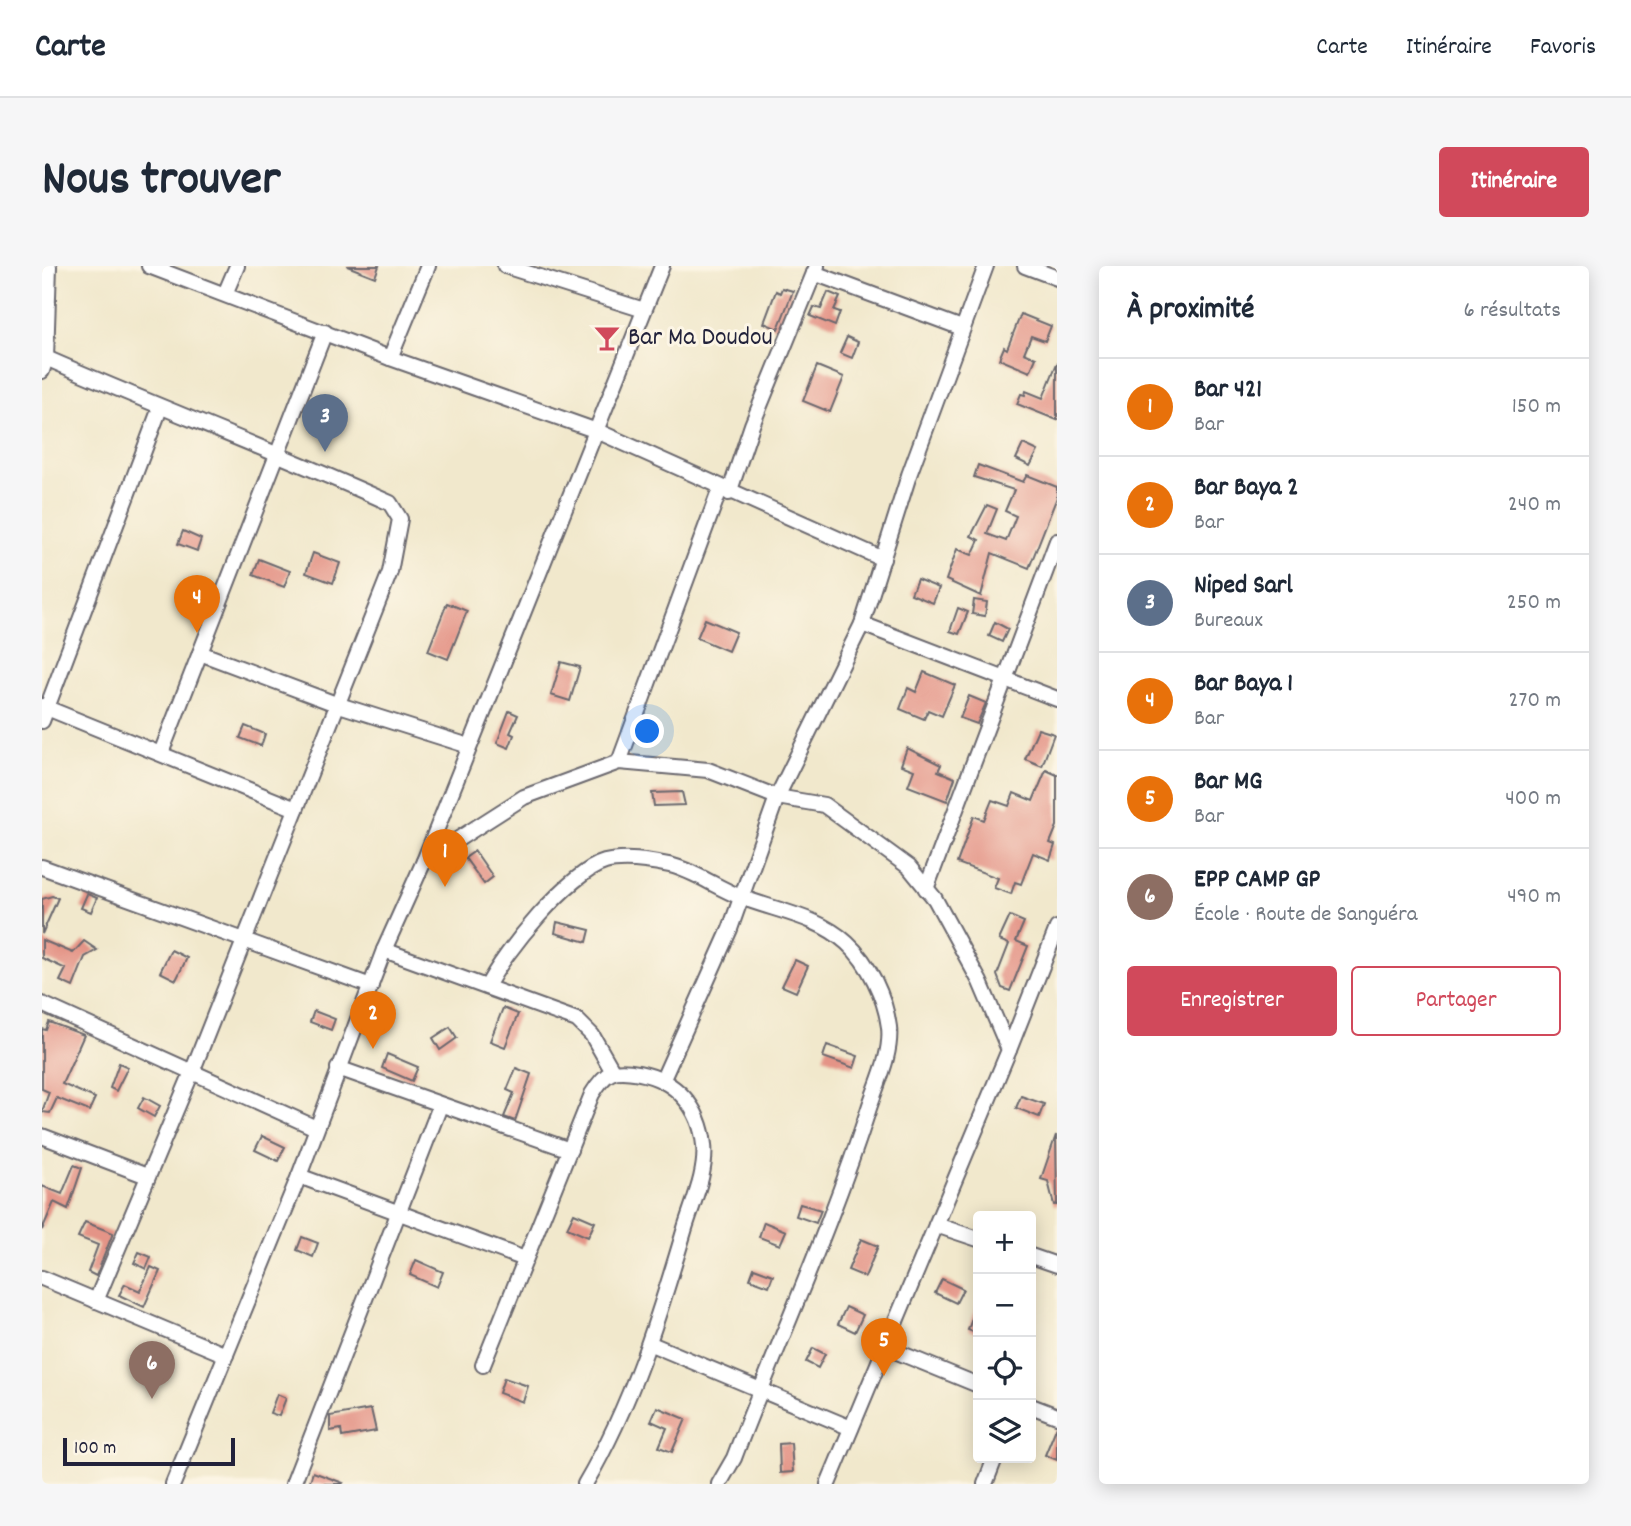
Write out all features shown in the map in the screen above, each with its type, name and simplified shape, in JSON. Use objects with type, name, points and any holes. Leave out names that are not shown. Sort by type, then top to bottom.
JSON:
[{"type":"street","points":[[49,266],[44,365],[279,453],[390,503],[398,511],[400,527],[390,572],[191,1072],[96,1301]]},
{"type":"street","points":[[149,266],[390,358],[597,431],[724,491],[883,559]]},
{"type":"street","points":[[225,294],[237,266]]},
{"type":"street","points":[[390,358],[428,266]]},
{"type":"street","points":[[505,266],[526,269],[644,310]]},
{"type":"street","points":[[173,1484],[299,1176],[384,950],[424,861],[662,266]]},
{"type":"street","points":[[663,1079],[730,929],[777,797],[862,624],[962,328],[986,266]]},
{"type":"street","points":[[1025,266],[1057,278]]},
{"type":"street","points":[[619,762],[724,491],[816,270],[962,328]]},
{"type":"street","points":[[161,753],[324,332]]},
{"type":"street","points":[[160,408],[43,711],[161,753],[296,809]]},
{"type":"street","points":[[926,888],[1057,541]]},
{"type":"street","points":[[862,624],[1057,699]]},
{"type":"street","points":[[201,653],[336,704],[468,746]]},
{"type":"street","points":[[424,861],[524,797],[619,762],[708,770],[777,797],[824,805],[909,867],[926,888],[959,939],[1009,1050]]},
{"type":"street","points":[[487,987],[502,959],[547,909],[580,876],[606,862],[638,861],[672,865],[740,897],[794,914],[830,930],[849,944],[871,975],[884,1003],[889,1036],[882,1069],[836,1202],[734,1458],[719,1484]]},
{"type":"street","points":[[42,867],[371,986]]},
{"type":"street","points":[[828,1484],[1057,928]]},
{"type":"street","points":[[384,950],[577,1020],[592,1035],[612,1070]]},
{"type":"street","points":[[42,1004],[316,1128]]},
{"type":"street","points":[[338,1068],[570,1150]]},
{"type":"street","points":[[483,1365],[600,1080],[612,1070],[625,1070],[663,1079],[682,1093],[693,1108],[701,1126],[705,1159],[651,1344],[621,1415],[585,1484]]},
{"type":"street","points":[[293,1484],[440,1106]]},
{"type":"street","points":[[42,1136],[148,1176]]},
{"type":"street","points":[[299,1176],[525,1259]]},
{"type":"street","points":[[936,1224],[973,1237]]},
{"type":"street","points":[[1036,1258],[1057,1265]]},
{"type":"street","points":[[42,1278],[226,1355]]},
{"type":"street","points":[[651,1344],[851,1428]]},
{"type":"street","points":[[885,1347],[973,1383]]},
{"type":"street","points":[[1036,1408],[1057,1416]]},
{"type":"street","points":[[985,1484],[993,1463]]},
{"type":"building","points":[[347,266],[379,266],[375,277]]},
{"type":"building","points":[[782,288],[793,291],[778,329],[764,323],[776,291],[780,293]]},
{"type":"building","points":[[828,292],[840,297],[834,310],[840,312],[835,326],[810,316],[814,307],[821,309]]},
{"type":"building","points":[[1021,314],[1051,326],[1045,341],[1031,336],[1024,353],[1036,358],[1030,372],[999,359],[1004,347],[1007,349]]},
{"type":"building","points":[[847,337],[858,342],[852,358],[840,353]]},
{"type":"building","points":[[1057,363],[1057,420],[1017,404],[1021,394],[1025,395],[1026,391],[1043,398]]},
{"type":"building","points":[[817,366],[844,377],[830,412],[803,401]]},
{"type":"building","points":[[1023,444],[1038,451],[1030,466],[1016,459]]},
{"type":"building","points":[[978,465],[1023,482],[1027,475],[1057,487],[1057,497],[1029,568],[992,553],[981,596],[946,580],[957,549],[972,555],[979,540],[971,536],[987,505],[997,509],[987,534],[1006,541],[1016,516],[1005,511],[1014,490],[974,477]]},
{"type":"building","points":[[183,531],[201,539],[197,551],[178,544]]},
{"type":"building","points":[[313,553],[340,563],[333,583],[306,573]]},
{"type":"building","points":[[259,559],[290,571],[284,587],[253,575]]},
{"type":"building","points":[[917,579],[939,588],[933,603],[911,594]]},
{"type":"building","points":[[974,600],[987,602],[985,616],[972,614]]},
{"type":"building","points":[[447,603],[467,611],[448,659],[428,651]]},
{"type":"building","points":[[958,608],[968,612],[959,634],[950,631]]},
{"type":"building","points":[[705,619],[736,632],[728,651],[697,638]]},
{"type":"building","points":[[995,622],[1008,629],[1002,642],[989,636]]},
{"type":"building","points":[[561,662],[580,667],[570,701],[551,695]]},
{"type":"building","points":[[924,672],[955,685],[942,716],[928,710],[924,719],[900,709],[908,688],[916,692]]},
{"type":"building","points":[[969,696],[986,703],[977,724],[960,718]]},
{"type":"building","points":[[509,711],[518,715],[510,733],[514,735],[509,748],[497,743]]},
{"type":"building","points":[[245,726],[265,734],[261,746],[240,738]]},
{"type":"building","points":[[1038,729],[1054,734],[1042,766],[1025,759]]},
{"type":"building","points":[[907,748],[941,765],[938,771],[955,778],[947,801],[908,786],[914,770],[901,765]]},
{"type":"building","points":[[1046,770],[1057,775],[1057,826],[1050,843],[1055,845],[1050,860],[1033,853],[1021,884],[1015,882],[1011,894],[994,888],[998,878],[957,863],[974,816],[984,820],[992,800],[1009,806],[1014,793],[1033,801]]},
{"type":"building","points":[[682,792],[685,805],[654,806],[652,793]]},
{"type":"building","points":[[475,851],[493,877],[484,884],[465,858]]},
{"type":"building","points":[[87,894],[97,898],[91,912],[81,908]]},
{"type":"building","points":[[52,896],[58,898],[42,934],[42,899]]},
{"type":"building","points":[[1010,916],[1024,922],[1016,941],[1028,946],[1010,991],[1002,988],[997,975],[1009,944],[999,940]]},
{"type":"building","points":[[557,922],[590,930],[587,942],[555,933]]},
{"type":"building","points":[[42,940],[73,953],[84,941],[97,950],[85,957],[73,987],[60,981],[66,969],[42,958]]},
{"type":"building","points":[[171,950],[187,958],[176,980],[160,972]]},
{"type":"building","points":[[795,960],[808,966],[796,992],[782,986]]},
{"type":"building","points":[[503,1008],[518,1014],[505,1047],[490,1041]]},
{"type":"building","points":[[314,1011],[335,1019],[331,1030],[310,1022]]},
{"type":"building","points":[[49,1022],[84,1035],[62,1084],[95,1098],[89,1111],[57,1098],[50,1113],[42,1112],[49,1092],[42,1089],[42,1029],[46,1030]]},
{"type":"building","points":[[450,1027],[457,1038],[440,1050],[433,1038]]},
{"type":"building","points":[[827,1045],[858,1056],[854,1068],[823,1057]]},
{"type":"building","points":[[387,1054],[418,1067],[412,1081],[382,1068]]},
{"type":"building","points":[[119,1063],[128,1067],[116,1091],[110,1088]]},
{"type":"building","points":[[516,1068],[531,1074],[515,1121],[504,1117],[514,1093],[507,1090]]},
{"type":"building","points":[[1021,1096],[1044,1104],[1039,1117],[1016,1108]]},
{"type":"building","points":[[144,1097],[160,1106],[154,1117],[138,1108]]},
{"type":"building","points":[[1056,1135],[1057,1205],[1054,1205],[1048,1181],[1041,1179]]},
{"type":"building","points":[[262,1136],[285,1147],[278,1161],[255,1150]]},
{"type":"building","points":[[74,1165],[82,1168],[68,1209],[54,1202],[42,1230],[42,1186],[62,1194]]},
{"type":"building","points":[[800,1204],[821,1210],[816,1223],[796,1216]]},
{"type":"building","points":[[574,1213],[595,1222],[588,1237],[567,1228]]},
{"type":"building","points":[[85,1222],[113,1233],[96,1276],[88,1272],[98,1245],[78,1237]]},
{"type":"building","points":[[764,1222],[786,1231],[780,1245],[759,1237]]},
{"type":"building","points":[[302,1237],[318,1243],[313,1257],[297,1250]]},
{"type":"building","points":[[861,1239],[878,1246],[865,1277],[848,1270]]},
{"type":"building","points":[[139,1252],[151,1257],[146,1269],[134,1263]]},
{"type":"building","points":[[416,1260],[443,1272],[437,1287],[410,1275]]},
{"type":"building","points":[[151,1267],[160,1271],[144,1307],[119,1295],[125,1284],[140,1291]]},
{"type":"building","points":[[754,1268],[773,1275],[769,1286],[750,1279]]},
{"type":"building","points":[[942,1279],[963,1289],[956,1303],[935,1293]]},
{"type":"building","points":[[846,1307],[863,1315],[855,1332],[838,1324]]},
{"type":"building","points":[[973,1316],[973,1332],[968,1330]]},
{"type":"building","points":[[813,1348],[825,1354],[818,1368],[806,1362]]},
{"type":"building","points":[[504,1378],[528,1386],[523,1402],[499,1393]]},
{"type":"building","points":[[277,1394],[286,1398],[279,1416],[270,1413]]},
{"type":"building","points":[[657,1407],[686,1419],[672,1452],[659,1447],[667,1428],[651,1421]]},
{"type":"building","points":[[371,1409],[376,1431],[342,1437],[341,1429],[330,1431],[330,1416]]},
{"type":"building","points":[[1057,1426],[1057,1460],[1045,1455]]},
{"type":"building","points":[[791,1443],[793,1472],[780,1473],[779,1444]]},
{"type":"building","points":[[313,1472],[343,1483],[309,1484]]},
{"type":"place","name":"Bar Ma Doudou","points":[[607,338]]},
{"type":"place","name":"Niped Sarl","points":[[325,452]]},
{"type":"place","name":"Bar Baya 1","points":[[197,633]]},
{"type":"place","name":"Bar 421","points":[[445,887]]},
{"type":"place","name":"Bar Baya 2","points":[[373,1049]]},
{"type":"place","name":"Bar MG","points":[[884,1376]]},
{"type":"place","name":"EPP CAMP GP","points":[[152,1399]]}]
